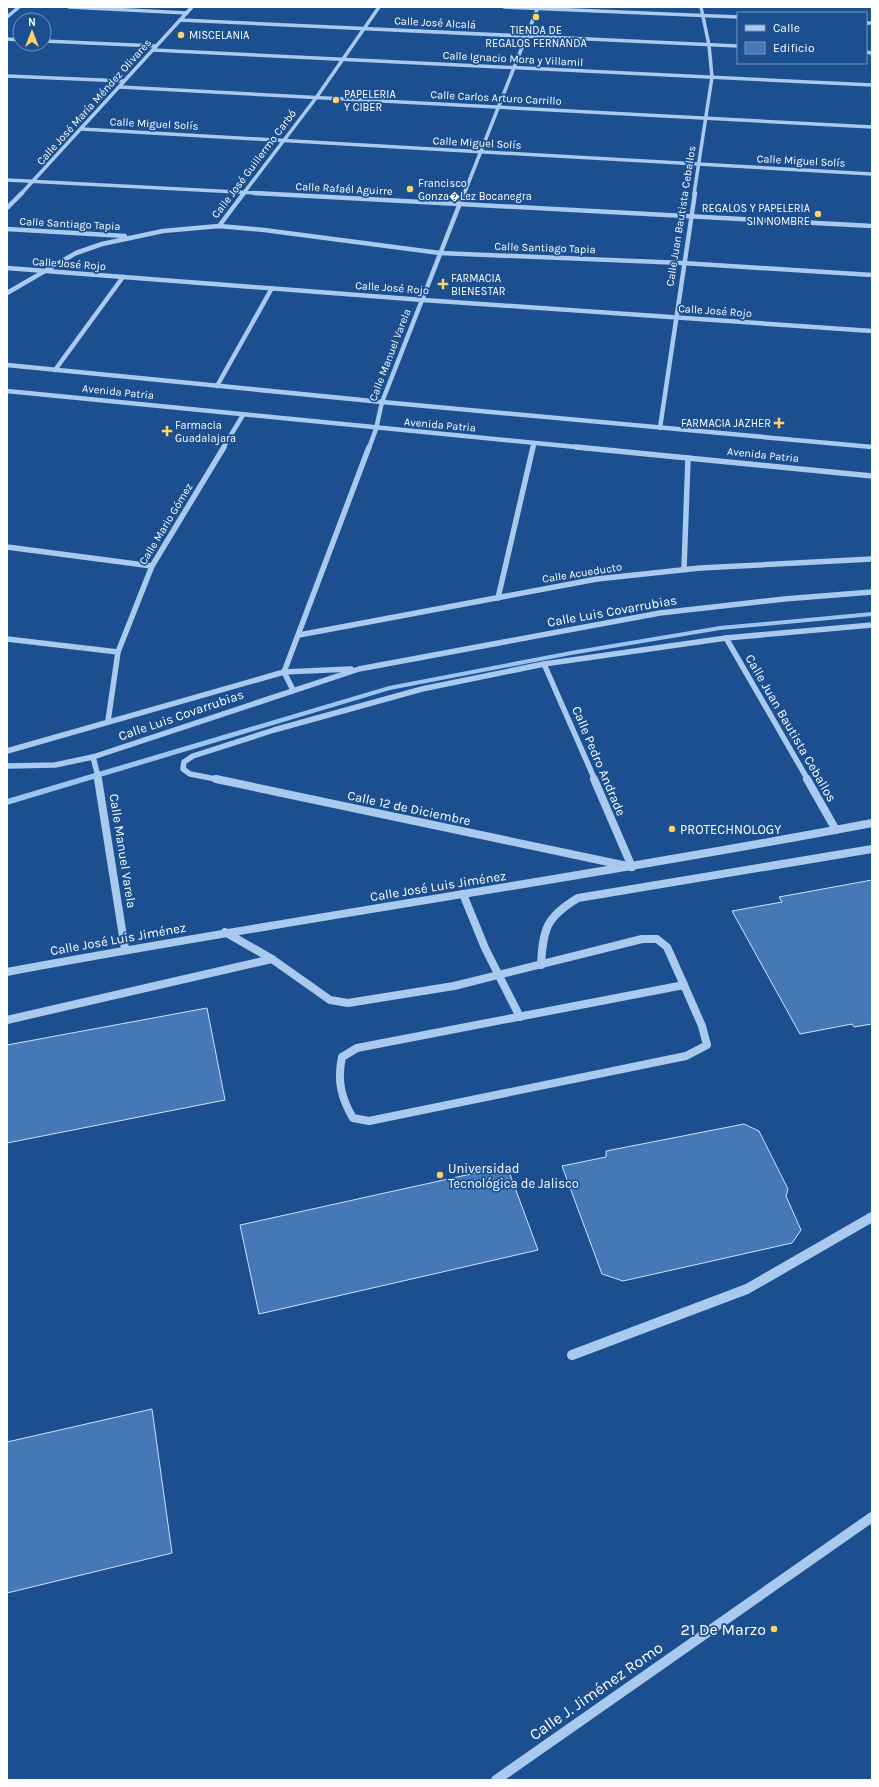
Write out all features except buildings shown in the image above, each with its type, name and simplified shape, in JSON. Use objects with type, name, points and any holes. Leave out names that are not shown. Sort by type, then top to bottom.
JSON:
[{"type":"street","points":[[7,17],[19,7]]},
{"type":"street","points":[[69,7],[187,13]]},
{"type":"street","name":"Calle José María Méndez Olivares","points":[[7,208],[34,182],[192,7]]},
{"type":"street","name":"Calle José Guillermo Carbó","points":[[7,293],[76,253],[132,237],[164,231],[219,226],[316,98],[379,7]]},
{"type":"street","points":[[504,7],[737,17]]},
{"type":"street","name":"Calle Juan Bautista Ceballos","points":[[660,428],[677,318],[683,263],[692,217],[712,78],[709,45],[701,7]]},
{"type":"street","name":"Calle Manuel Varela","points":[[284,672],[376,428],[382,402],[423,300],[440,253],[500,108],[538,8]]},
{"type":"street","name":"Calle José Alcalá","points":[[180,20],[737,46]]},
{"type":"street","name":"Calle Ignacio Mora y Villamil","points":[[52,42],[343,59],[872,86]]},
{"type":"street","points":[[7,76],[124,82]]},
{"type":"street","name":"Calle Carlos Arturo Carrillo","points":[[120,87],[872,128]]},
{"type":"street","name":"Calle Miguel Solís","points":[[82,129],[872,174]]},
{"type":"street","name":"Calle Rafaél Aguirre","points":[[7,180],[872,226]]},
{"type":"street","name":"Calle Santiago Tapia","points":[[219,226],[271,230],[440,253],[683,263],[872,275]]},
{"type":"street","name":"Calle Santiago Tapia","points":[[7,229],[132,237]]},
{"type":"street","name":"Calle José Rojo","points":[[7,268],[423,300],[872,331]]},
{"type":"street","points":[[55,370],[123,277]]},
{"type":"street","points":[[217,386],[272,288]]},
{"type":"street","name":"Avenida Patria","points":[[7,365],[382,402],[872,447]]},
{"type":"street","name":"Avenida Patria","points":[[7,391],[872,476]]},
{"type":"street","name":"Calle Mario Gómez","points":[[108,721],[118,652],[152,566],[243,415]]},
{"type":"street","points":[[498,598],[534,443]]},
{"type":"street","points":[[684,569],[688,458]]},
{"type":"street","points":[[7,547],[152,566]]},
{"type":"street","name":"Calle Acueducto","points":[[299,635],[367,624],[596,579],[684,569],[872,559]]},
{"type":"street","name":"Calle Luis Covarrubias","points":[[7,766],[55,765],[93,757],[359,669],[660,613],[784,599],[872,592]]},
{"type":"street","points":[[544,664],[726,638],[872,625]]},
{"type":"street","name":"Calle Juan Bautista Ceballos","points":[[726,638],[836,830]]},
{"type":"street","points":[[7,639],[118,652]]},
{"type":"street","name":"Calle 12 de Diciembre","points":[[544,664],[422,689],[274,730],[193,756],[184,762],[183,769],[190,774],[198,776],[632,867]]},
{"type":"street","name":"Calle Pedro Andrade","points":[[544,664],[632,867]]},
{"type":"street","name":"Calle Luis Covarrubias","points":[[7,751],[284,672],[359,669]]},
{"type":"street","points":[[284,672],[293,690]]},
{"type":"street","name":"Calle Manuel Varela","points":[[93,757],[102,794],[126,948]]},
{"type":"street","name":"Calle José Luis Jiménez","points":[[7,972],[126,948],[632,867],[872,823]]},
{"type":"street","points":[[541,965],[543,936],[550,919],[559,908],[578,898],[872,849]]},
{"type":"street","points":[[464,894],[498,976],[520,1017]]},
{"type":"street","points":[[225,932],[272,959],[330,1000],[348,1003],[430,990],[498,976],[642,939],[657,939],[667,947],[684,985],[702,1026],[707,1045],[686,1056],[369,1121],[353,1118],[344,1104],[338,1073],[342,1057],[357,1048],[684,985]]},
{"type":"street","points":[[7,1020],[272,959]]},
{"type":"street","points":[[572,1355],[747,1289],[872,1217]]},
{"type":"street","name":"Calle J. Jiménez Romo","points":[[496,1780],[872,1517]]},
{"type":"waterway","points":[[7,802],[389,688],[571,653],[720,628],[872,614]]},
{"type":"place","name":"TIENDA DE REGALOS FERNANDA","points":[[536,17]]},
{"type":"place","name":"MISCELANIA","points":[[181,35]]},
{"type":"place","name":"PAPELERIA Y CIBER","points":[[336,100]]},
{"type":"place","name":"Francisco Gonza�Lez Bocanegra","points":[[410,189]]},
{"type":"place","name":"REGALOS Y PAPELERIA SIN NOMBRE","points":[[818,214]]},
{"type":"place","name":"FARMACIA BIENESTAR","points":[[443,284]]},
{"type":"place","name":"FARMACIA JAZHER","points":[[779,423]]},
{"type":"place","name":"Farmacia Guadalajara","points":[[167,431]]},
{"type":"place","name":"PROTECHNOLOGY","points":[[672,829]]},
{"type":"place","name":"Universidad Tecnológica de Jalisco","points":[[440,1175]]},
{"type":"place","name":"21 De Marzo","points":[[774,1629]]}]
